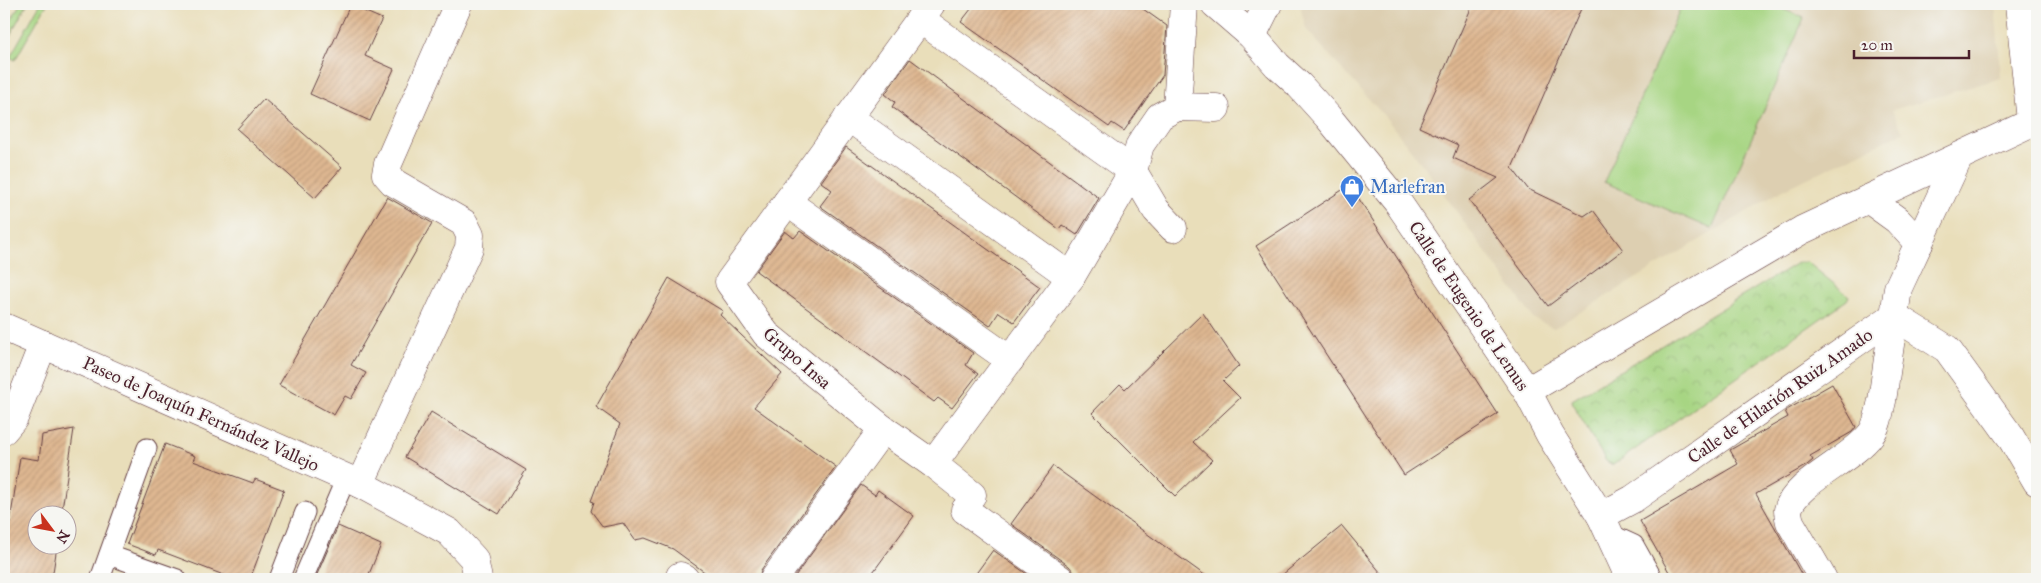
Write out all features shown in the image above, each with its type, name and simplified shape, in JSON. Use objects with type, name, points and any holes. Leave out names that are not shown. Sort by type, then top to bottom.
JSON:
[{"type":"street","points":[[353,481],[469,248],[470,235],[464,223],[392,182],[386,174],[388,164],[458,4]]},
{"type":"street","points":[[1177,107],[1184,4]]},
{"type":"street","name":"Calle de Eugenio de Lemus","points":[[1215,4],[1252,36],[1277,65],[1299,85],[1328,117],[1399,204],[1527,391],[1550,435],[1605,524],[1630,579]]},
{"type":"street","points":[[1252,36],[1268,4]]},
{"type":"street","points":[[1527,391],[1802,230],[2034,121],[2019,4]]},
{"type":"street","name":"Grupo Insa","points":[[1060,579],[968,503],[933,464],[883,429],[766,334],[729,282],[926,11],[1133,171],[1156,210],[1173,228]]},
{"type":"street","points":[[933,464],[1071,277],[1133,171],[1140,145],[1160,116],[1177,107],[1216,108]]},
{"type":"street","points":[[848,117],[1071,277]]},
{"type":"street","points":[[1823,579],[1790,522],[1788,511],[1793,499],[1803,489],[1859,447],[1872,433],[1882,401],[1898,288],[1959,157]]},
{"type":"street","points":[[1868,200],[1897,220],[1919,244]]},
{"type":"street","points":[[787,202],[1010,360]]},
{"type":"street","points":[[1894,316],[1947,350],[2010,436],[2037,482]]},
{"type":"street","name":"Calle de Hilarión Ruiz Amado","points":[[1605,524],[1633,500],[1894,316]]},
{"type":"street","name":"Paseo de Joaquín Fernández Vallejo","points":[[4,327],[353,481],[449,532],[474,559],[478,579]]},
{"type":"street","points":[[4,430],[14,418],[43,344]]},
{"type":"street","points":[[774,579],[883,429]]},
{"type":"lane","points":[[100,579],[147,448]]},
{"type":"lane","points":[[303,579],[353,481]]},
{"type":"lane","points":[[279,579],[305,512]]},
{"type":"lane","points":[[1605,524],[1634,545],[1653,579]]},
{"type":"lane","points":[[109,555],[177,579]]},
{"type":"shaded area","points":[[1303,4],[1995,4],[2001,78],[1892,110],[1903,132],[1781,191],[1554,328],[1534,319],[1428,172],[1386,118],[1306,29],[1301,9]]},
{"type":"green space","points":[[20,4],[27,4],[4,46],[4,33]]},
{"type":"green space","points":[[40,4],[47,4],[15,60],[10,57]]},
{"type":"green space","points":[[1682,4],[1771,4],[1804,18],[1712,229],[1604,182]]},
{"type":"green space","points":[[1807,262],[1849,296],[1847,300],[1613,465],[1606,461],[1573,405],[1572,400],[1797,263]]},
{"type":"building","points":[[975,4],[1136,4],[1167,26],[1163,75],[1124,131],[1112,123],[1109,127],[961,22]]},
{"type":"building","points":[[1473,4],[1583,4],[1512,168],[1528,189],[1584,216],[1593,210],[1623,250],[1548,306],[1469,200],[1498,178],[1453,158],[1458,145],[1419,127]]},
{"type":"building","points":[[350,5],[382,19],[365,56],[394,69],[370,121],[310,94]]},
{"type":"building","points":[[910,59],[1099,198],[1077,235],[1062,225],[1059,229],[892,107],[895,102],[885,94]]},
{"type":"building","points":[[264,99],[342,167],[315,198],[237,129]]},
{"type":"building","points":[[846,147],[1040,287],[1014,322],[999,312],[990,326],[820,206],[832,190],[821,182]]},
{"type":"building","points":[[1350,185],[1498,414],[1404,475],[1256,246]]},
{"type":"building","points":[[387,197],[432,223],[351,365],[366,373],[351,399],[345,396],[334,415],[279,385]]},
{"type":"building","points":[[785,231],[794,238],[800,231],[973,353],[966,365],[978,374],[952,408],[938,398],[934,402],[756,271]]},
{"type":"building","points":[[669,278],[723,311],[720,315],[782,374],[754,407],[836,467],[761,570],[759,579],[714,579],[673,549],[645,538],[635,540],[623,523],[603,527],[591,511],[594,502],[591,501],[620,424],[596,407]]},
{"type":"building","points":[[1203,313],[1239,366],[1223,381],[1240,398],[1193,442],[1212,460],[1175,496],[1092,413],[1120,384],[1125,389]]},
{"type":"building","points":[[1832,384],[1856,427],[1852,432],[1810,456],[1813,460],[1807,465],[1756,494],[1804,579],[1673,579],[1640,521],[1738,464],[1730,450],[1788,417],[1785,411]]},
{"type":"building","points":[[431,412],[526,470],[499,514],[405,457]]},
{"type":"building","points":[[74,429],[62,506],[28,506],[28,556],[55,556],[52,579],[24,579],[4,573],[4,520],[10,522],[20,457],[39,460],[42,435]]},
{"type":"building","points":[[165,444],[195,456],[193,461],[253,483],[255,479],[284,490],[250,579],[234,579],[158,550],[156,555],[127,544]]},
{"type":"building","points":[[1053,466],[1210,579],[1075,579],[1074,572],[1069,566],[1011,524]]},
{"type":"building","points":[[861,485],[875,495],[878,490],[914,516],[868,579],[793,579]]},
{"type":"building","points":[[338,526],[381,545],[367,579],[315,579]]},
{"type":"building","points":[[1342,526],[1386,579],[1277,579]]},
{"type":"building","points":[[993,550],[1034,579],[972,579]]},
{"type":"place","name":"Marlefran","points":[[1352,208]]}]
